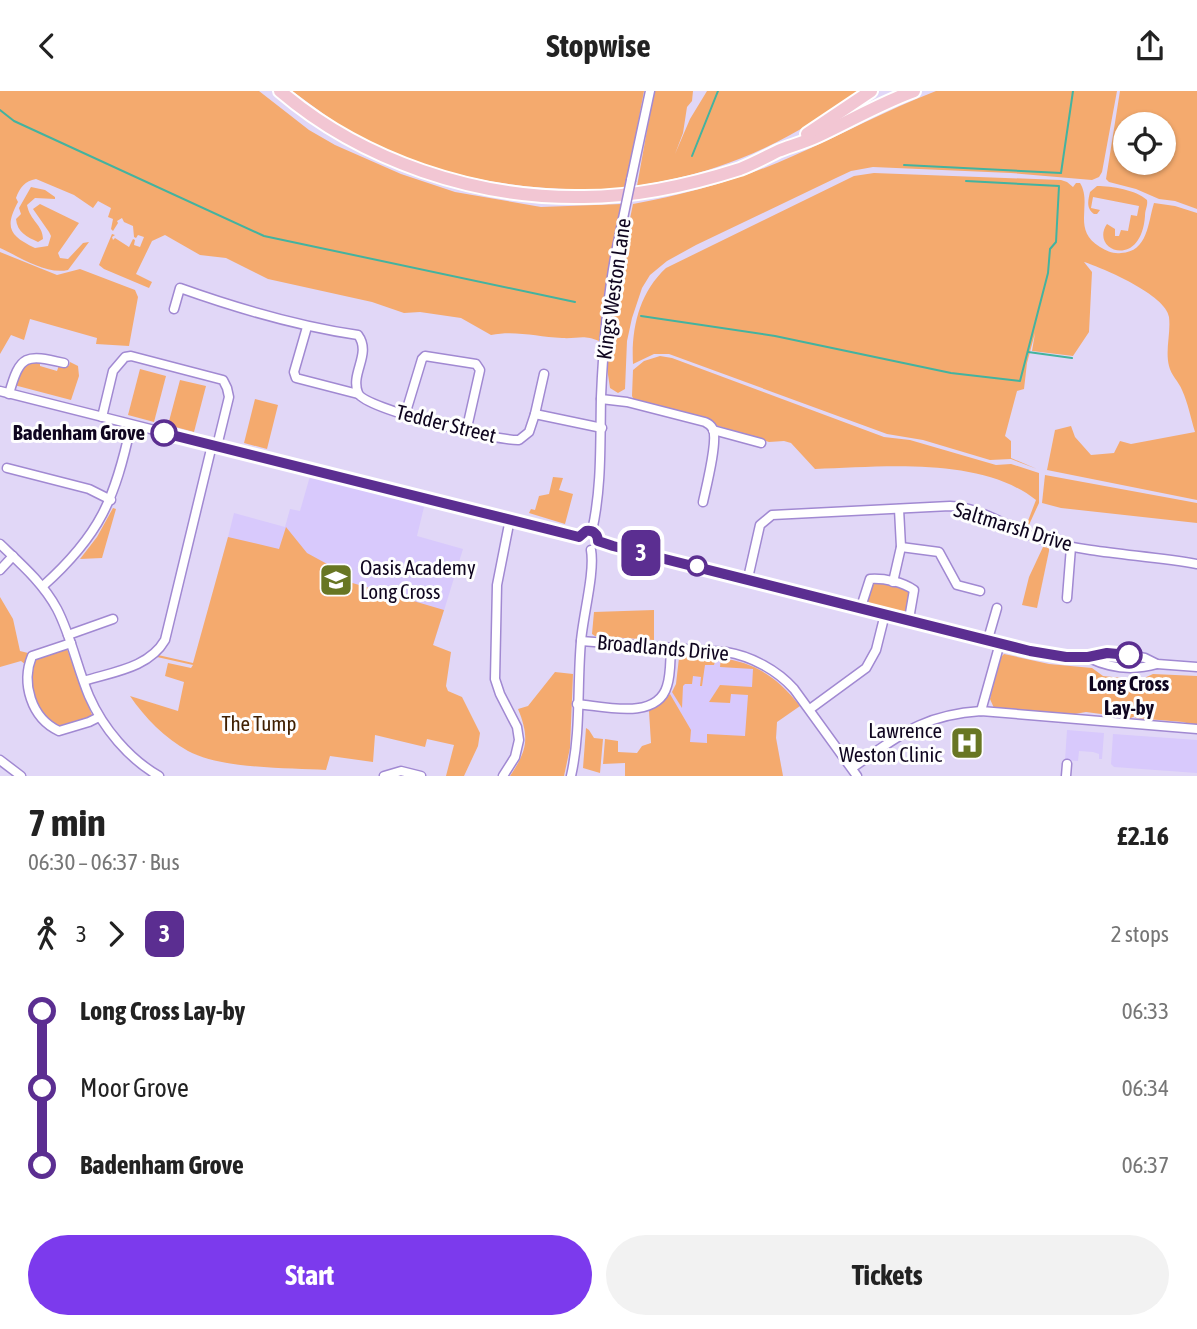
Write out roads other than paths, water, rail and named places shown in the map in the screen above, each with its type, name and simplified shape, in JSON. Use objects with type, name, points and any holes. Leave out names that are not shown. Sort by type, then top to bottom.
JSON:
[{"type":"highway","points":[[280,91],[331,128],[380,153],[431,174],[509,192],[583,197],[640,193],[707,179],[743,168],[914,91]]},
{"type":"highway","points":[[782,150],[871,91]]},
{"type":"street","name":"Kings Weston Lane","points":[[592,531],[597,508],[604,329],[615,253],[650,91]]},
{"type":"street","points":[[174,309],[180,288],[307,327],[358,335],[364,348],[356,384],[358,394]]},
{"type":"street","name":"Tedder Street","points":[[307,327],[294,372],[296,378],[358,394],[363,400],[405,415],[466,432],[519,440],[529,432],[535,414]]},
{"type":"street","points":[[84,681],[146,661],[158,650],[164,639],[227,405],[228,389],[221,379],[126,356],[118,362],[113,371],[102,417]]},
{"type":"street","points":[[405,415],[425,356],[476,364],[480,370],[466,432]]},
{"type":"street","points":[[64,363],[29,358],[18,367],[4,392],[510,519],[583,545],[596,547],[597,535],[586,531],[583,545],[591,571],[581,641],[576,748],[571,776]]},
{"type":"street","points":[[544,374],[535,414],[601,428]]},
{"type":"street","points":[[601,399],[627,402],[705,422],[713,430],[761,443]]},
{"type":"street","points":[[43,586],[83,546],[111,500],[120,476],[131,425]]},
{"type":"street","points":[[703,502],[710,469],[713,430]]},
{"type":"street","points":[[7,468],[89,489],[111,500]]},
{"type":"street","name":"Saltmarsh Drive","points":[[748,578],[760,525],[772,515],[962,507],[1029,536],[1071,547],[1197,564]]},
{"type":"street","points":[[893,582],[901,547],[899,509]]},
{"type":"street","points":[[503,776],[516,757],[519,740],[517,727],[495,678],[497,585],[510,519]]},
{"type":"street","points":[[598,541],[1041,653],[1088,657],[1107,653],[1139,656],[1157,664]]},
{"type":"street","points":[[0,544],[43,586],[57,609],[99,717],[128,751],[159,776]]},
{"type":"street","points":[[901,547],[942,548],[955,582],[961,587],[980,591]]},
{"type":"street","points":[[1066,598],[1071,547]]},
{"type":"street","points":[[0,570],[13,556]]},
{"type":"street","points":[[968,589],[970,578]]},
{"type":"street","points":[[861,607],[870,579],[893,582],[914,590],[909,619]]},
{"type":"street","points":[[988,639],[998,611]]},
{"type":"street","points":[[810,709],[866,668],[875,653],[885,614]]},
{"type":"street","points":[[99,717],[59,731],[40,718],[26,677],[32,656],[113,619]]},
{"type":"street","name":"Broadlands Drive","points":[[581,641],[726,652],[749,658],[783,678],[810,709],[855,772]]},
{"type":"street","points":[[981,711],[1000,643]]},
{"type":"street","points":[[577,705],[634,709],[653,704],[667,689],[671,647]]},
{"type":"street","points":[[1088,657],[1108,667],[1138,669],[1157,664],[1197,667]]},
{"type":"street","points":[[855,772],[927,720],[951,713],[981,711],[1197,729]]},
{"type":"street","points":[[0,760],[21,776]]},
{"type":"street","points":[[1066,776],[1067,764]]},
{"type":"street","points":[[384,776],[401,771],[421,776]]},
{"type":"waterway","points":[[692,156],[718,91]]},
{"type":"waterway","points":[[904,165],[1061,173],[1073,91]]},
{"type":"waterway","points":[[0,110],[14,121],[264,236],[575,302]]},
{"type":"waterway","points":[[641,316],[775,336],[951,373],[1020,381],[1048,273],[1050,249],[1056,242],[1059,186],[966,181]]},
{"type":"waterway","points":[[1028,352],[1072,358]]},
{"type":"place","name":"Badenham Grove","points":[[164,433]]},
{"type":"place","name":"Oasis Academy Long Cross","points":[[336,580]]},
{"type":"place","name":"Long Cross Lay-by","points":[[1129,655]]},
{"type":"place","name":"Lawrence Weston Clinic","points":[[967,743]]},
{"type":"park label","name":"The Tump","points":[[259,724]]}]
